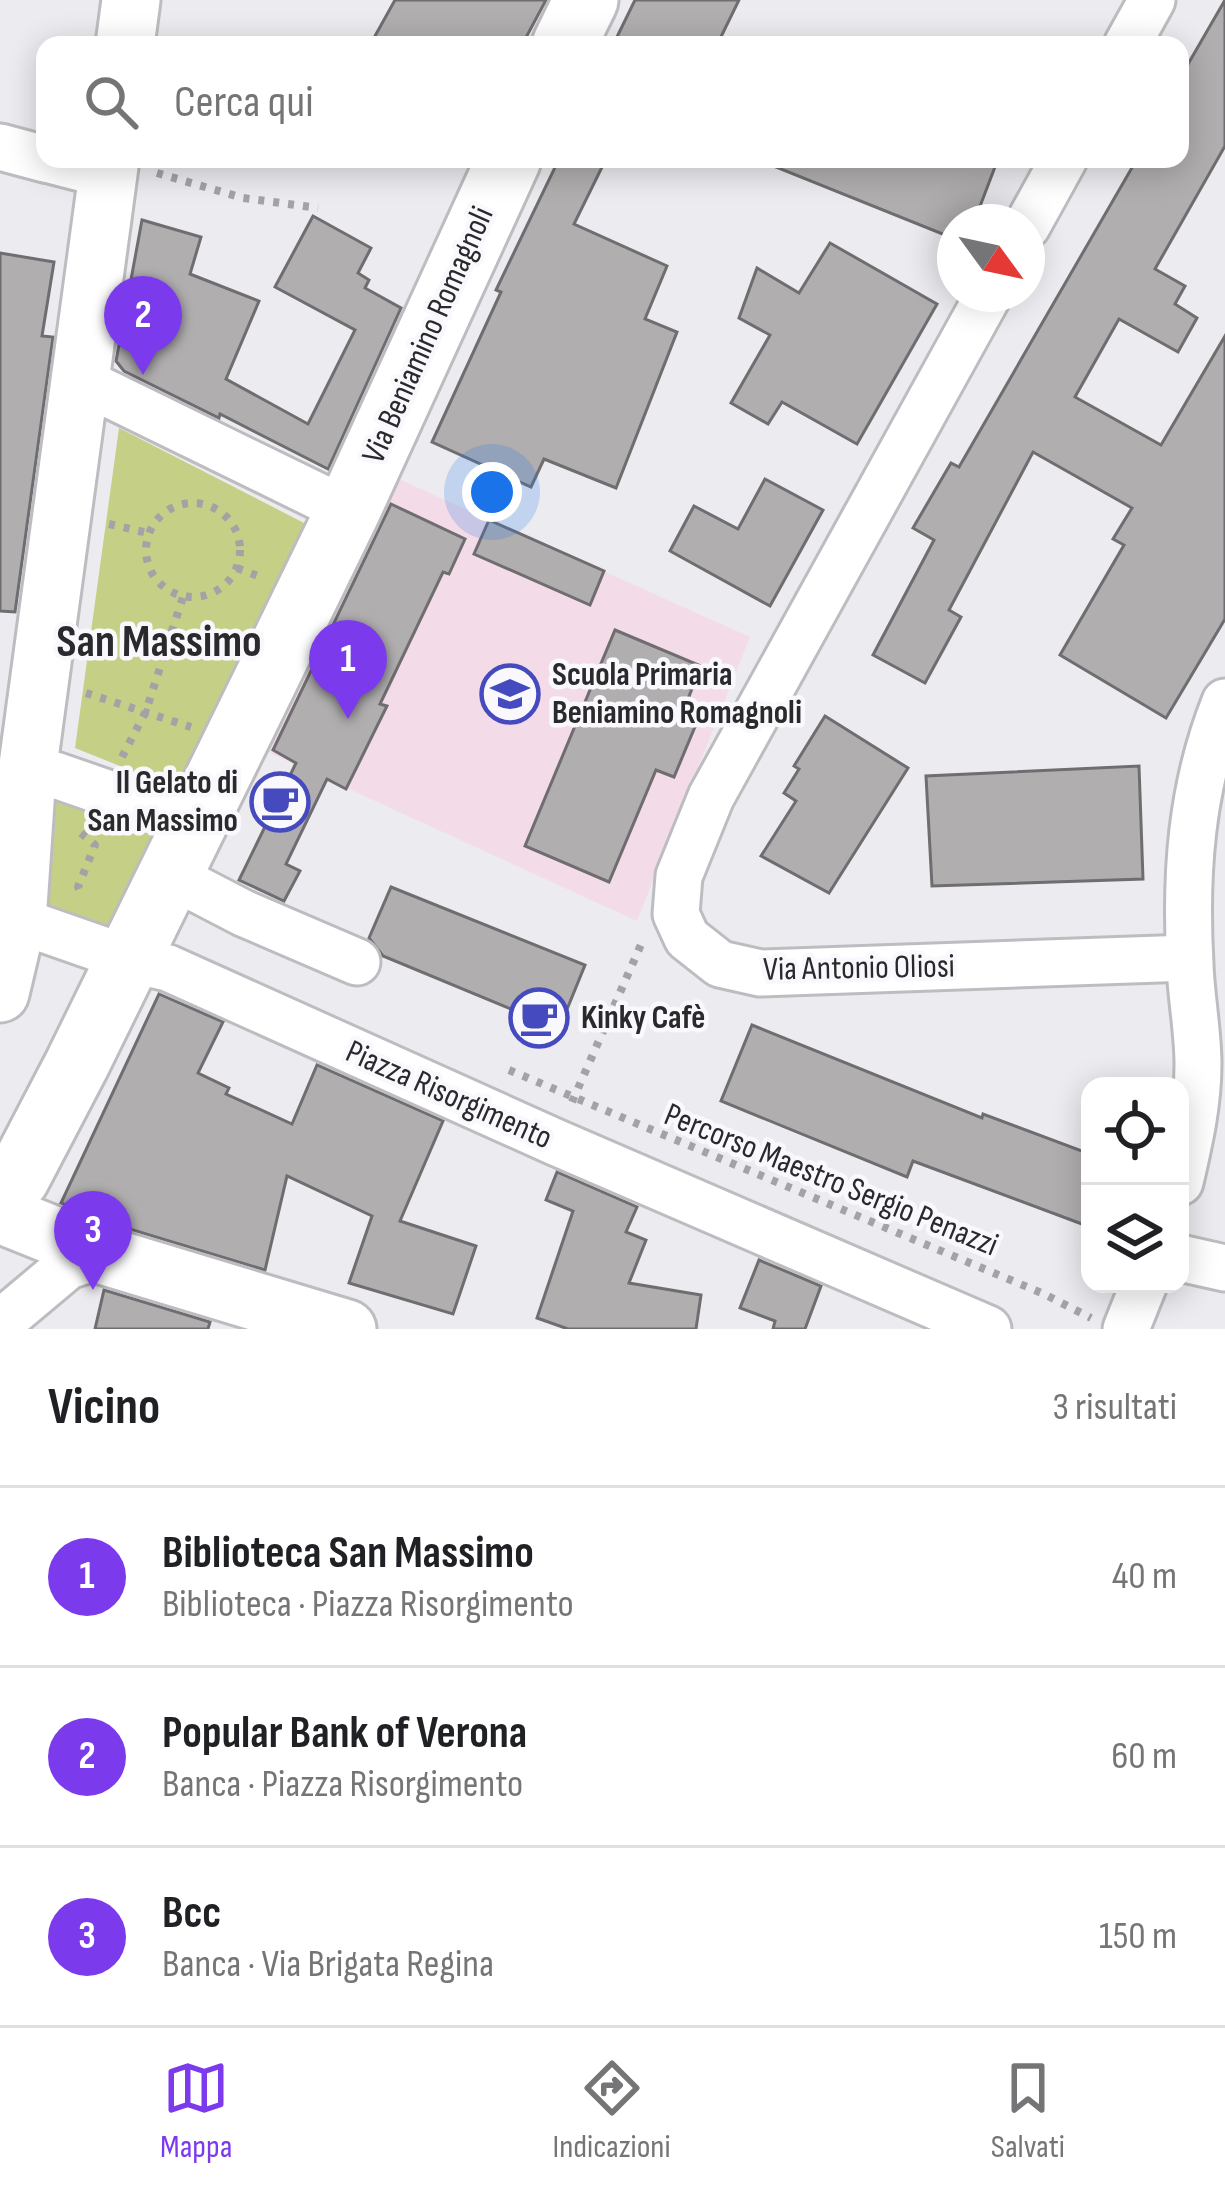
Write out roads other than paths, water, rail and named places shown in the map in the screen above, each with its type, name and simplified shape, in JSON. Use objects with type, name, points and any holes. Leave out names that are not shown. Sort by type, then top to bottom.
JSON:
[{"type":"main road","points":[[568,36],[586,0]]},
{"type":"main road","name":"Via Beniamino Romagnoli","points":[[348,511],[504,168]]},
{"type":"main road","points":[[0,1200],[18,1178],[129,959],[348,511]]},
{"type":"street","points":[[126,36],[131,0]]},
{"type":"street","points":[[1132,36],[1152,0]]},
{"type":"street","points":[[0,147],[36,157]]},
{"type":"street","points":[[0,993],[9,918],[13,770],[82,381],[109,168]]},
{"type":"street","points":[[1039,204],[1059,168]]},
{"type":"street","name":"Via Antonio Oliosi","points":[[979,312],[711,797],[679,875],[676,914],[687,938],[720,964],[760,973],[1202,984]]},
{"type":"street","points":[[82,381],[348,511]]},
{"type":"street","points":[[1189,1142],[1202,984],[1189,838],[1203,759],[1225,702]]},
{"type":"street","points":[[13,770],[55,775],[183,849],[242,914],[357,962]]},
{"type":"street","name":"Piazza Risorgimento","points":[[9,918],[168,968],[988,1329]]},
{"type":"street","points":[[0,1214],[102,1255],[347,1329]]},
{"type":"street","points":[[0,1323],[41,1309],[68,1266],[102,1255]]},
{"type":"street","points":[[1189,1260],[1225,1268]]},
{"type":"street","points":[[1110,1324],[1136,1293]]},
{"type":"place","name":"Popular Bank of Verona","points":[[143,375]]},
{"type":"place","name":"Scuola Primaria Beniamino Romagnoli","points":[[510,694]]},
{"type":"place","name":"Biblioteca San Massimo","points":[[348,719]]},
{"type":"place","name":"Il Gelato di San Massimo","points":[[280,802]]},
{"type":"place","name":"Kinky Cafè","points":[[539,1018]]},
{"type":"place","name":"Bcc","points":[[93,1290]]},
{"type":"district","name":"San Massimo","points":[[159,642]]}]
